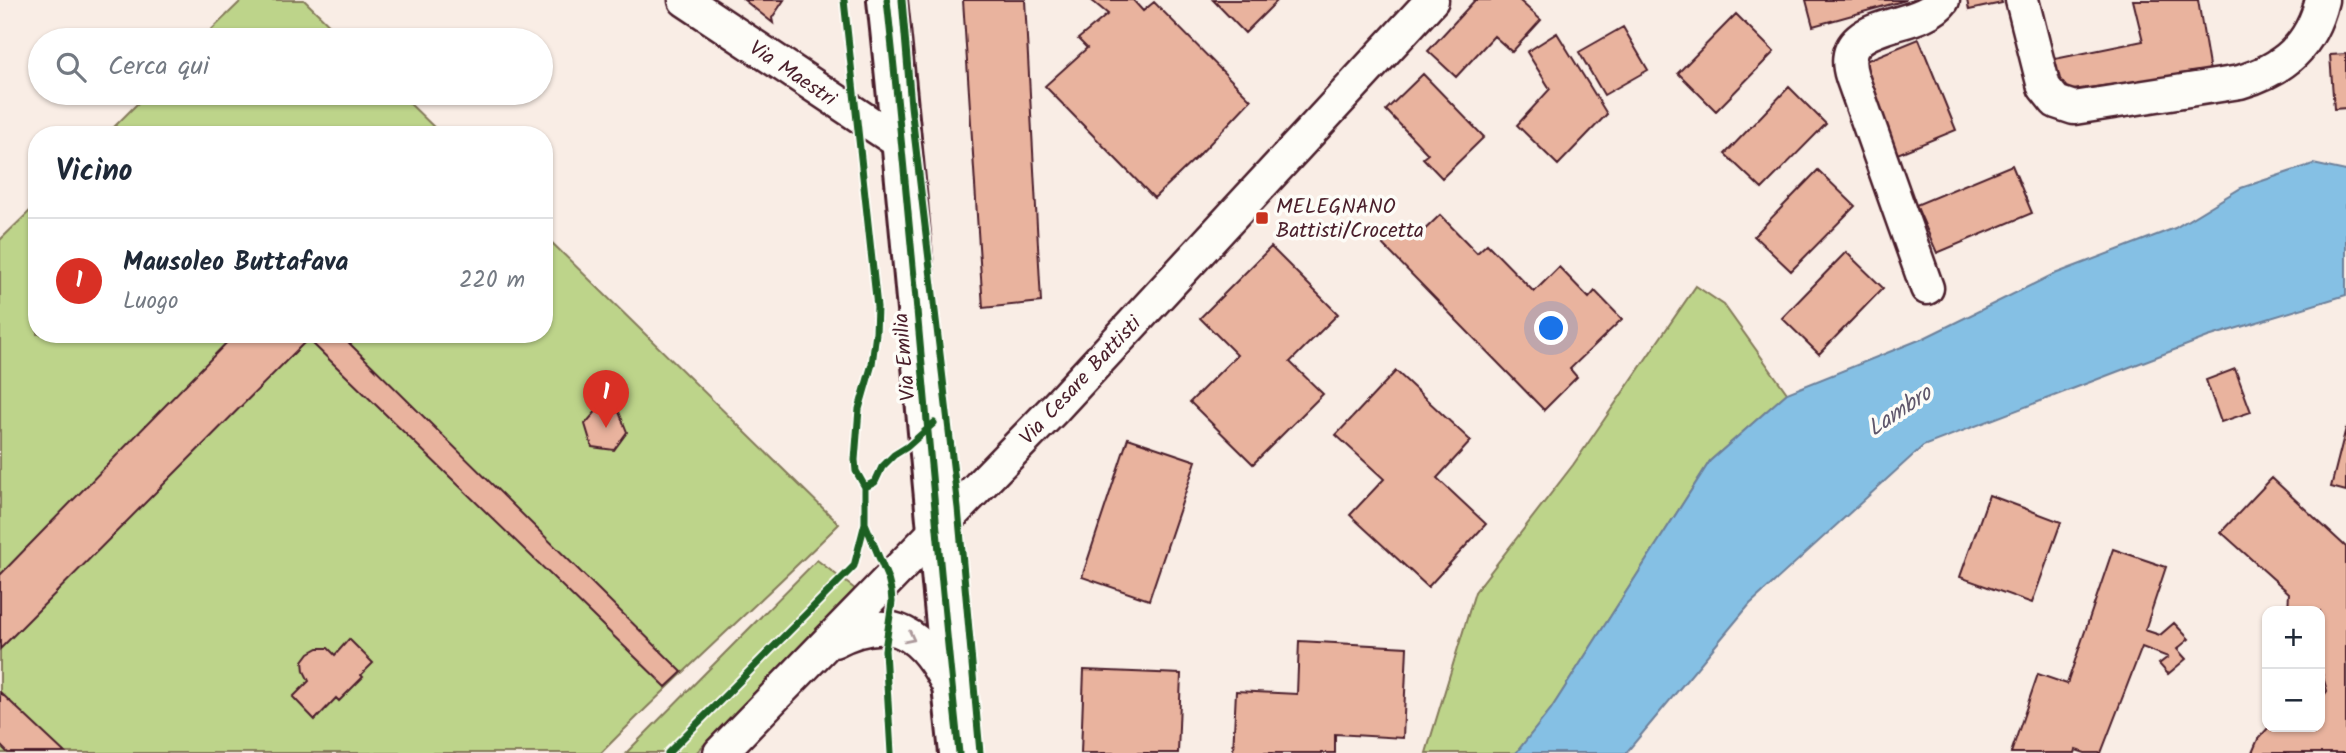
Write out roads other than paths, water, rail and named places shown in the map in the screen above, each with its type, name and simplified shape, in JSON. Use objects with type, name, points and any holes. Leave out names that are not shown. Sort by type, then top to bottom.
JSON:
[{"type":"street","name":"Via Maestri","points":[[685,0],[902,145]]},
{"type":"street","name":"Via Emilia","points":[[887,0],[959,753]]},
{"type":"street","name":"Via Cesare Battisti","points":[[720,753],[1064,398],[1432,0]]},
{"type":"street","points":[[1927,288],[1849,63],[1853,47],[1861,36],[1923,16],[1943,0]]},
{"type":"street","points":[[2022,0],[2044,87],[2056,102],[2064,106],[2079,107],[2240,82],[2264,74],[2282,65],[2296,51],[2317,18],[2322,0]]},
{"type":"street","points":[[824,647],[860,629],[873,628],[909,635],[924,646],[937,662],[953,697]]},
{"type":"water","name":"Lambro","points":[[2313,164],[2346,171],[2346,295],[2208,337],[1923,446],[1750,604],[1626,753],[1516,753],[1551,709],[1710,461],[1787,393],[1924,338],[2052,275],[2175,228],[2241,188]]},
{"type":"place","name":"MELEGNANO Battisti/Crocetta","points":[[1262,218]]},
{"type":"place","name":"Mausoleo Buttafava","points":[[606,428]]}]
